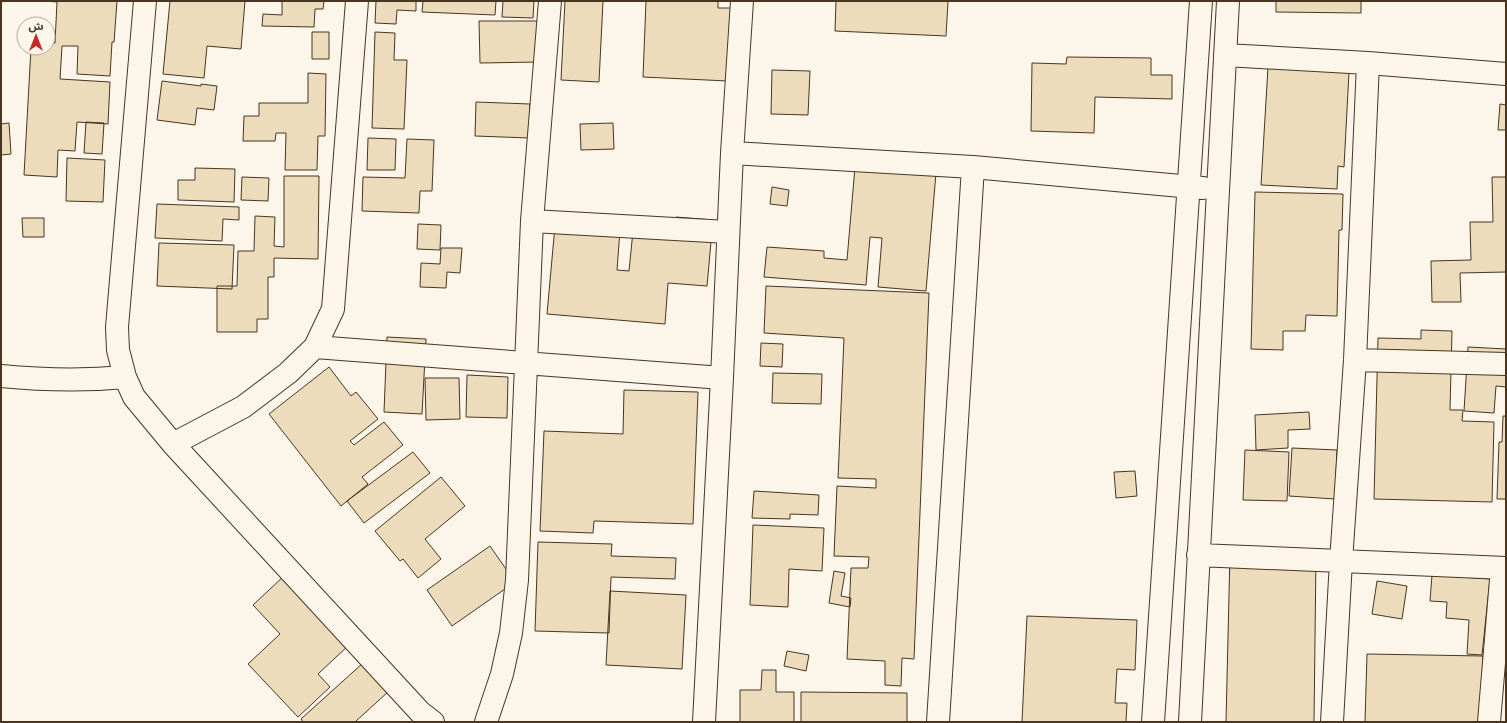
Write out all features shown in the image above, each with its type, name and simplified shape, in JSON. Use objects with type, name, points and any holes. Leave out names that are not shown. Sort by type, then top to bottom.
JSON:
[{"type":"street","points":[[145,1],[117,327],[118,350],[125,377],[134,397],[173,444],[420,712],[432,722]]},
{"type":"street","points":[[173,444],[243,407],[288,373],[315,347],[333,309],[357,1]]},
{"type":"street","points":[[486,722],[502,674],[511,633],[516,588],[532,220],[550,1]]},
{"type":"street","points":[[704,722],[732,153],[742,1]]},
{"type":"street","points":[[1153,722],[1202,1]]},
{"type":"street","points":[[1190,722],[1228,1]]},
{"type":"street","points":[[1225,55],[1368,63],[1506,74]]},
{"type":"street","points":[[1332,722],[1341,561],[1355,360],[1368,63]]},
{"type":"street","points":[[732,153],[973,167],[1218,189]]},
{"type":"street","points":[[938,722],[973,167]]},
{"type":"street","points":[[532,220],[728,232]]},
{"type":"street","points":[[315,347],[722,378]]},
{"type":"street","points":[[1355,360],[1506,364]]},
{"type":"street","points":[[1,376],[44,380],[80,380],[125,377]]},
{"type":"street","points":[[1198,555],[1504,568],[1489,722]]},
{"type":"building","points":[[44,1],[117,1],[110,76],[77,74],[78,46],[62,46],[60,79],[110,82],[108,124],[77,122],[75,151],[58,150],[57,177],[24,175],[31,56],[56,56],[57,2]]},
{"type":"building","points":[[170,1],[245,1],[241,49],[207,46],[204,78],[163,74]]},
{"type":"building","points":[[282,1],[324,1],[323,9],[315,9],[314,27],[262,26],[263,14],[282,15]]},
{"type":"building","points":[[376,1],[416,1],[416,11],[397,10],[396,24],[375,23]]},
{"type":"building","points":[[423,1],[496,1],[495,15],[422,12]]},
{"type":"building","points":[[503,1],[534,1],[533,18],[502,17]]},
{"type":"building","points":[[565,1],[603,1],[599,82],[561,80]]},
{"type":"building","points":[[646,1],[718,1],[718,8],[732,8],[728,81],[643,77]]},
{"type":"building","points":[[836,1],[948,1],[946,36],[835,31]]},
{"type":"building","points":[[1276,1],[1361,1],[1361,13],[1276,12]]},
{"type":"building","points":[[479,21],[538,21],[539,62],[480,63]]},
{"type":"building","points":[[312,32],[329,32],[329,59],[312,59]]},
{"type":"building","points":[[375,32],[395,33],[394,60],[407,60],[404,129],[372,128]]},
{"type":"building","points":[[1067,57],[1151,58],[1151,75],[1172,75],[1172,99],[1095,97],[1094,133],[1031,131],[1032,63],[1066,64]]},
{"type":"building","points":[[1268,67],[1349,72],[1344,167],[1338,166],[1337,189],[1261,185]]},
{"type":"building","points":[[772,70],[810,71],[808,115],[771,114]]},
{"type":"building","points":[[308,73],[326,74],[325,136],[318,136],[317,170],[285,170],[286,133],[276,133],[275,141],[243,141],[244,116],[259,116],[259,103],[308,103]]},
{"type":"building","points":[[162,81],[201,86],[201,84],[217,86],[214,110],[197,108],[195,125],[157,120]]},
{"type":"building","points":[[476,102],[530,104],[529,138],[475,136]]},
{"type":"building","points":[[1500,104],[1506,105],[1506,130],[1498,130]]},
{"type":"building","points":[[86,122],[104,123],[102,154],[84,153]]},
{"type":"building","points":[[9,123],[11,154],[1,155],[1,124]]},
{"type":"building","points":[[613,123],[614,149],[581,150],[580,124]]},
{"type":"building","points":[[368,138],[396,139],[395,170],[367,170]]},
{"type":"building","points":[[407,139],[434,140],[432,191],[420,191],[419,213],[362,211],[363,177],[405,178]]},
{"type":"building","points":[[67,158],[105,160],[103,202],[66,201]]},
{"type":"building","points":[[855,167],[936,173],[926,291],[878,287],[882,238],[870,237],[866,285],[764,277],[767,247],[824,251],[824,258],[847,260]]},
{"type":"building","points":[[195,168],[235,169],[234,202],[178,200],[178,180],[195,180]]},
{"type":"building","points":[[284,176],[319,176],[318,259],[274,258],[274,277],[268,277],[268,319],[257,319],[257,332],[217,332],[217,286],[237,286],[238,251],[254,251],[255,216],[275,217],[274,246],[284,247]]},
{"type":"building","points":[[242,177],[269,178],[268,201],[241,200]]},
{"type":"building","points":[[1492,177],[1506,177],[1506,272],[1460,273],[1461,302],[1432,302],[1431,261],[1471,260],[1470,222],[1493,222]]},
{"type":"building","points":[[772,187],[789,190],[787,206],[770,204]]},
{"type":"building","points":[[1255,192],[1343,194],[1342,230],[1339,230],[1337,316],[1306,315],[1305,331],[1283,331],[1283,350],[1251,349]]},
{"type":"building","points":[[157,204],[239,207],[239,220],[223,219],[222,241],[155,238]]},
{"type":"building","points":[[556,215],[620,230],[617,270],[629,271],[634,221],[674,238],[676,217],[713,220],[707,286],[668,283],[665,324],[547,314]]},
{"type":"building","points":[[22,218],[44,218],[44,237],[23,237]]},
{"type":"building","points":[[418,224],[441,225],[440,250],[417,249]]},
{"type":"building","points":[[159,243],[234,245],[232,289],[157,286]]},
{"type":"building","points":[[441,248],[462,248],[460,273],[447,272],[446,288],[420,287],[421,263],[440,264]]},
{"type":"building","points":[[766,286],[929,293],[914,659],[902,658],[901,686],[885,685],[885,661],[847,659],[851,568],[868,568],[869,557],[834,556],[837,486],[876,488],[876,479],[838,478],[844,338],[764,333]]},
{"type":"building","points":[[1421,330],[1452,331],[1450,410],[1463,410],[1462,421],[1494,422],[1492,502],[1374,499],[1378,338],[1421,339]]},
{"type":"building","points":[[387,337],[426,339],[422,414],[384,412]]},
{"type":"building","points":[[761,343],[783,344],[782,367],[760,366]]},
{"type":"building","points":[[1468,347],[1506,349],[1506,387],[1496,386],[1494,413],[1464,411]]},
{"type":"building","points":[[329,367],[351,396],[356,392],[378,419],[350,441],[354,445],[384,422],[403,445],[362,477],[368,484],[341,506],[269,414]]},
{"type":"building","points":[[773,373],[822,374],[821,404],[772,403]]},
{"type":"building","points":[[467,375],[508,377],[507,418],[466,417]]},
{"type":"building","points":[[425,378],[459,378],[460,419],[426,420]]},
{"type":"building","points":[[624,390],[698,392],[693,524],[594,521],[593,533],[540,531],[544,431],[623,434]]},
{"type":"building","points":[[1309,412],[1310,429],[1288,430],[1288,448],[1256,450],[1255,415]]},
{"type":"building","points":[[1503,416],[1506,416],[1506,499],[1497,499],[1499,442],[1502,442]]},
{"type":"building","points":[[1292,448],[1337,450],[1335,499],[1289,496]]},
{"type":"building","points":[[1245,450],[1289,452],[1287,501],[1243,500]]},
{"type":"building","points":[[413,452],[430,473],[364,523],[347,501]]},
{"type":"building","points":[[1135,471],[1137,496],[1116,498],[1114,472]]},
{"type":"building","points":[[441,477],[465,506],[425,539],[441,559],[418,578],[403,559],[400,561],[375,531]]},
{"type":"building","points":[[754,491],[819,495],[818,515],[790,514],[790,519],[752,518]]},
{"type":"building","points":[[753,525],[824,528],[822,571],[789,569],[788,607],[750,605]]},
{"type":"building","points":[[538,542],[612,544],[611,556],[676,558],[675,579],[611,577],[609,633],[535,631]]},
{"type":"building","points":[[490,546],[515,582],[452,626],[427,590]]},
{"type":"building","points":[[1230,553],[1316,555],[1314,722],[1226,722]]},
{"type":"building","points":[[834,571],[845,573],[841,596],[851,598],[850,607],[829,603]]},
{"type":"building","points":[[285,575],[350,644],[318,674],[330,687],[298,717],[248,664],[280,634],[253,605]]},
{"type":"building","points":[[1432,575],[1490,579],[1482,655],[1467,654],[1469,620],[1446,618],[1447,602],[1430,601]]},
{"type":"building","points":[[1377,581],[1407,586],[1402,619],[1372,614]]},
{"type":"building","points":[[610,591],[686,595],[682,669],[606,665]]},
{"type":"building","points":[[1027,616],[1137,620],[1135,670],[1117,669],[1115,703],[1127,703],[1126,722],[1022,722]]},
{"type":"building","points":[[787,651],[809,655],[806,671],[784,666]]},
{"type":"building","points":[[1367,654],[1483,656],[1482,722],[1365,722]]},
{"type":"building","points":[[363,663],[389,691],[355,722],[303,722],[301,719]]},
{"type":"building","points":[[762,670],[776,670],[776,692],[794,692],[794,722],[740,722],[740,690],[761,690]]},
{"type":"building","points":[[801,692],[907,693],[907,722],[801,722]]}]
